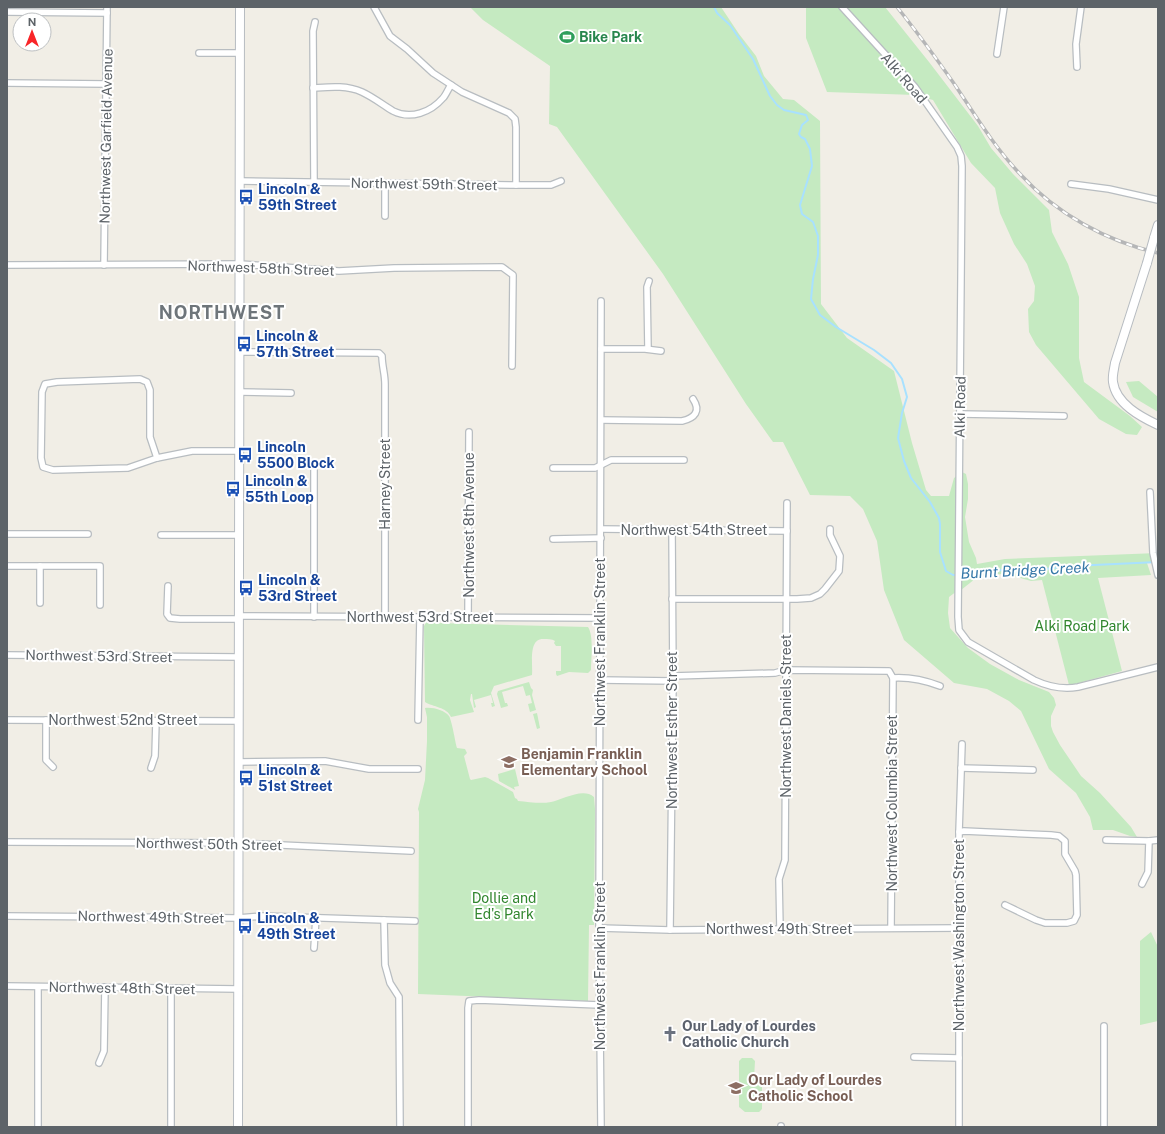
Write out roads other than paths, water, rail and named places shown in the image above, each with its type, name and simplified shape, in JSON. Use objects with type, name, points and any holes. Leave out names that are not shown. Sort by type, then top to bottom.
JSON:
[{"type":"street","name":"Northwest Garfield Avenue","points":[[104,265],[107,7]]},
{"type":"street","points":[[238,1127],[240,7]]},
{"type":"street","points":[[374,7],[390,36],[434,73],[462,92],[510,113],[515,119],[516,185]]},
{"type":"street","name":"Alki Road","points":[[842,7],[915,87],[957,148],[962,166],[958,570],[959,630],[968,642],[1044,684],[1067,689],[1158,667]]},
{"type":"street","points":[[997,54],[1004,7]]},
{"type":"street","points":[[1077,67],[1076,44],[1081,7]]},
{"type":"street","points":[[7,12],[107,14]]},
{"type":"street","points":[[314,182],[313,31],[315,22]]},
{"type":"street","points":[[199,53],[240,53]]},
{"type":"street","points":[[7,83],[106,84]]},
{"type":"street","points":[[313,88],[348,88],[362,92],[395,112],[410,115],[422,113],[433,107],[444,98],[451,85]]},
{"type":"street","name":"Northwest 59th Street","points":[[240,181],[516,185],[551,185],[561,181]]},
{"type":"street","points":[[385,183],[385,216]]},
{"type":"street","points":[[1070,184],[1109,189],[1158,200]]},
{"type":"street","points":[[1158,226],[1115,363],[1113,375],[1114,384],[1122,400],[1132,410],[1158,426]]},
{"type":"street","name":"Northwest 58th Street","points":[[7,265],[240,264],[339,271],[394,268],[502,267],[513,275],[512,366]]},
{"type":"street","points":[[648,349],[647,287],[649,281]]},
{"type":"street","name":"Northwest Franklin Street","points":[[601,1127],[599,928],[602,301]]},
{"type":"street","points":[[602,349],[648,349],[662,351]]},
{"type":"street","name":"Harney Street","points":[[240,352],[379,353],[382,356],[382,369],[385,377],[385,617]]},
{"type":"street","points":[[156,458],[150,437],[150,390],[147,382],[140,379],[57,382],[45,384],[42,392],[41,458],[43,467],[53,470],[128,468],[156,458],[192,451],[239,451]]},
{"type":"street","points":[[239,392],[291,393]]},
{"type":"street","points":[[602,420],[686,420],[695,415],[697,410],[697,405],[693,399]]},
{"type":"street","points":[[960,414],[1064,416]]},
{"type":"street","name":"Northwest 8th Avenue","points":[[468,618],[469,432]]},
{"type":"street","points":[[552,468],[595,468],[611,460],[684,460]]},
{"type":"street","points":[[314,469],[314,617]]},
{"type":"street","points":[[1150,492],[1153,553],[1158,574]]},
{"type":"street","name":"Northwest Daniels Street","points":[[780,928],[779,880],[785,860],[787,503]]},
{"type":"street","name":"Northwest 54th Street","points":[[601,529],[787,531]]},
{"type":"street","points":[[672,599],[805,599],[815,597],[825,589],[839,571],[839,552],[830,535],[830,529]]},
{"type":"street","name":"Northwest Esther Street","points":[[670,930],[673,679],[672,530]]},
{"type":"street","points":[[7,534],[88,534]]},
{"type":"street","points":[[161,535],[239,535]]},
{"type":"street","name":"Northwest 54th Street","points":[[553,539],[601,538]]},
{"type":"street","points":[[7,566],[100,566],[100,606]]},
{"type":"street","points":[[40,566],[40,603]]},
{"type":"street","name":"Northwest 53rd Street","points":[[168,586],[168,614],[170,618],[180,619],[314,617],[600,618]]},
{"type":"street","points":[[418,720],[420,618]]},
{"type":"street","name":"Northwest 53rd Street","points":[[7,655],[239,658]]},
{"type":"street","points":[[600,680],[673,679],[775,673],[786,670],[889,671],[893,678],[904,677],[926,680],[940,686]]},
{"type":"street","name":"Northwest Columbia Street","points":[[891,928],[893,678]]},
{"type":"street","name":"Northwest 52nd Street","points":[[7,720],[239,720]]},
{"type":"street","points":[[46,720],[46,760],[53,767]]},
{"type":"street","points":[[151,768],[155,756],[156,721]]},
{"type":"street","name":"Northwest Washington Street","points":[[959,1127],[959,832],[962,744]]},
{"type":"street","points":[[239,762],[325,761],[369,769],[418,769]]},
{"type":"street","points":[[961,768],[1033,770]]},
{"type":"street","points":[[959,832],[1052,835],[1059,836],[1065,840],[1065,854],[1075,871],[1076,876],[1077,915],[1074,921],[1067,923],[1045,923],[1005,905]]},
{"type":"street","points":[[1106,840],[1158,840]]},
{"type":"street","points":[[1142,884],[1148,872],[1149,841]]},
{"type":"street","name":"Northwest 50th Street","points":[[7,842],[239,843],[411,851]]},
{"type":"street","name":"Northwest 49th Street","points":[[7,916],[238,918],[263,916],[415,921]]},
{"type":"street","points":[[314,948],[316,918]]},
{"type":"street","points":[[384,920],[384,965],[390,983],[399,997],[400,1127]]},
{"type":"street","name":"Northwest 49th Street","points":[[599,928],[670,930],[780,928],[959,928]]},
{"type":"street","name":"Northwest 48th Street","points":[[7,986],[238,989]]},
{"type":"street","points":[[38,987],[38,1127]]},
{"type":"street","points":[[99,1063],[104,1051],[105,987]]},
{"type":"street","points":[[171,988],[171,1127]]},
{"type":"street","points":[[468,1127],[469,1001],[479,1000],[599,1005]]},
{"type":"street","points":[[1104,1026],[1104,1127]]},
{"type":"street","points":[[914,1057],[959,1058]]},
{"type":"waterway","name":"Burnt Bridge Creek","points":[[714,7],[717,13],[730,25],[753,59],[770,96],[777,105],[784,110],[806,115],[808,120],[802,125],[799,134],[805,139],[810,149],[812,166],[800,205],[802,214],[813,222],[818,236],[818,255],[811,299],[820,315],[836,327],[874,350],[891,363],[902,379],[907,397],[902,413],[898,438],[904,461],[911,478],[930,502],[939,518],[940,552],[946,571],[953,575],[962,575],[1002,570],[1015,572],[1072,566],[1158,562]]},
{"type":"railway","points":[[897,7],[941,65],[994,143],[1012,165],[1035,189],[1066,214],[1101,233],[1139,248],[1158,253]]},
{"type":"place","name":"Bike Park","points":[[567,37]]},
{"type":"place","name":"Lincoln & 59th Street","points":[[246,197]]},
{"type":"place","name":"Lincoln & 57th Street","points":[[244,344]]},
{"type":"place","name":"Lincoln 5500 Block","points":[[245,455]]},
{"type":"place","name":"Lincoln & 55th Loop","points":[[233,489]]},
{"type":"place","name":"Lincoln & 53rd Street","points":[[246,588]]},
{"type":"place","name":"Benjamin Franklin Elementary School","points":[[509,762]]},
{"type":"place","name":"Lincoln & 51st Street","points":[[246,778]]},
{"type":"place","name":"Lincoln & 49th Street","points":[[245,926]]},
{"type":"place","name":"Our Lady of Lourdes Catholic Church","points":[[670,1034]]},
{"type":"place","name":"Our Lady of Lourdes Catholic School","points":[[736,1088]]},
{"type":"district","name":"NORTHWEST","points":[[222,312]]},
{"type":"park label","name":"Alki Road Park","points":[[1082,626]]},
{"type":"park label","name":"Dollie and Ed's Park","points":[[504,906]]}]
